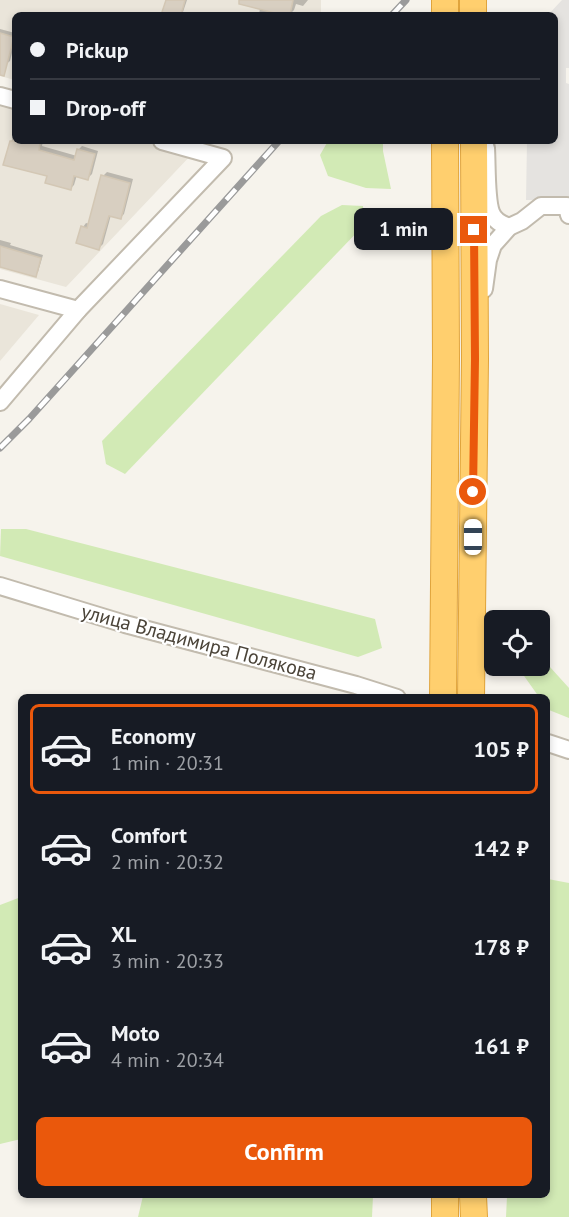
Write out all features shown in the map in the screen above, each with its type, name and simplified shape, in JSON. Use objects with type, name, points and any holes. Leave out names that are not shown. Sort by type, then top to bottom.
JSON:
[{"type":"highway","points":[[442,694],[446,358],[445,144]]},
{"type":"highway","points":[[471,694],[475,359],[474,144]]},
{"type":"highway","points":[[445,1198],[445,1217]]},
{"type":"highway","points":[[473,1198],[474,1217]]},
{"type":"street","points":[[0,402],[78,310],[223,158],[173,144]]},
{"type":"street","points":[[485,144],[491,214],[498,222],[509,227]]},
{"type":"street","points":[[474,318],[484,293],[488,260],[493,245],[509,227],[522,221],[541,206],[567,206],[569,215]]},
{"type":"street","points":[[0,289],[78,310]]},
{"type":"street","name":"улица Владимира Полякова","points":[[0,586],[125,624],[356,684],[385,694]]},
{"type":"street","points":[[550,744],[569,750]]},
{"type":"shaded area","points":[[0,0],[321,0],[321,12],[12,12],[12,79],[0,76]]},
{"type":"shaded area","points":[[562,0],[569,0],[569,68],[566,68],[566,83],[569,84],[569,200],[526,200],[527,144],[558,144],[558,12],[551,12]]},
{"type":"shaded area","points":[[0,103],[12,106],[12,144],[154,144],[192,154],[66,287],[0,269]]},
{"type":"shaded area","points":[[0,304],[39,315],[0,361]]},
{"type":"green space","points":[[326,144],[383,144],[391,189],[366,188],[328,176],[320,155]]},
{"type":"green space","points":[[342,205],[363,206],[364,225],[125,474],[106,464],[102,441],[321,216]]},
{"type":"green space","points":[[1,529],[26,529],[375,619],[382,648],[358,657],[0,556]]},
{"type":"green space","points":[[550,667],[569,688],[569,718],[550,710],[550,694],[537,694],[524,676],[550,676]]},
{"type":"green space","points":[[550,879],[569,883],[569,1217],[506,1217],[507,1198],[550,1198]]},
{"type":"green space","points":[[18,898],[18,1140],[0,1144],[0,905]]},
{"type":"green space","points":[[143,1198],[373,1198],[372,1217],[138,1217]]},
{"type":"building","points":[[166,0],[185,0],[182,12],[162,12]]},
{"type":"building","points":[[239,0],[293,0],[291,12],[270,12],[239,4]]},
{"type":"building","points":[[0,33],[12,36],[12,45],[4,76],[0,75]]},
{"type":"building","points":[[10,141],[12,144],[40,144],[39,150],[74,160],[77,149],[95,154],[88,180],[74,176],[71,190],[45,183],[47,176],[3,165]]},
{"type":"building","points":[[101,175],[130,183],[121,219],[109,216],[99,250],[76,243],[81,226],[87,228]]},
{"type":"building","points":[[0,246],[41,258],[36,277],[0,267]]},
{"type":"railway","points":[[395,12],[406,0]]},
{"type":"railway","points":[[0,448],[29,419],[276,144]]},
{"type":"route","points":[[473,492],[474,230]]}]
